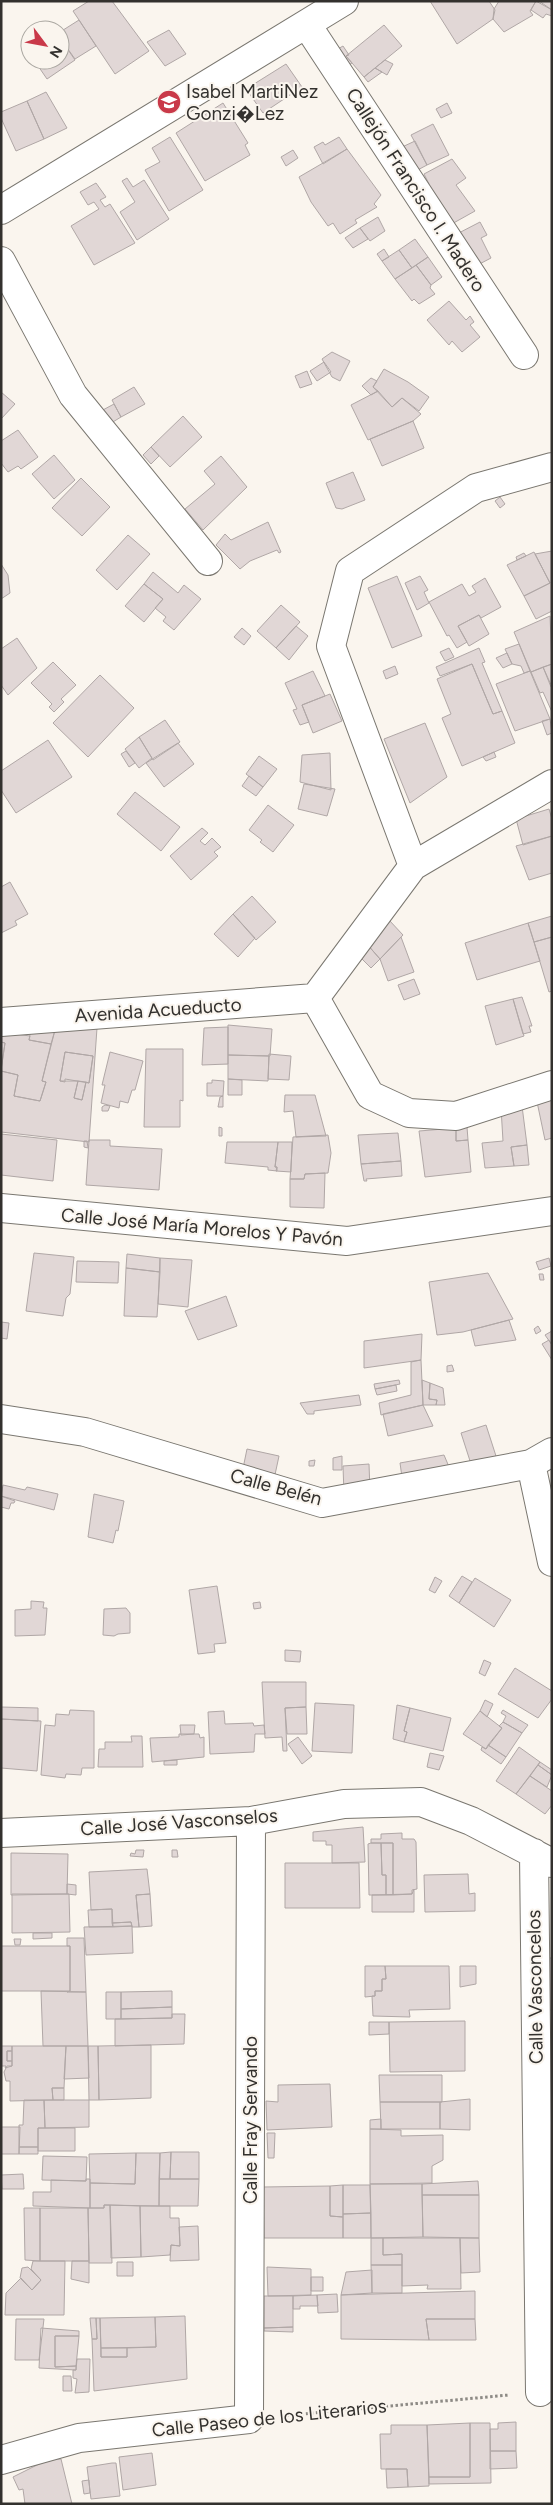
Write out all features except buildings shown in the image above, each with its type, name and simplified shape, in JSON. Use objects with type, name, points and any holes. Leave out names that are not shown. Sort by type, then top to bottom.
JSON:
[{"type":"street","points":[[1,210],[344,1]]},
{"type":"street","name":"Callejón Francisco I. Madero","points":[[307,25],[524,355]]},
{"type":"street","points":[[1,261],[74,395],[208,561]]},
{"type":"street","points":[[413,866],[331,646],[350,571],[476,488],[552,467]]},
{"type":"street","points":[[552,784],[413,866],[315,998],[370,1095],[409,1113],[456,1116],[552,1085]]},
{"type":"street","name":"Avenida Acueducto","points":[[1,1022],[315,998]]},
{"type":"street","name":"Calle José María Morelos Y Pavón","points":[[1,1208],[347,1241],[552,1211]]},
{"type":"street","name":"Calle Belén","points":[[1,1419],[85,1432],[322,1502],[541,1458]]},
{"type":"street","points":[[541,1458],[552,1562]]},
{"type":"street","name":"Calle José Vasconselos","points":[[1,1833],[252,1821],[344,1804],[421,1802],[471,1821],[543,1858]]},
{"type":"street","name":"Calle Fray Servando","points":[[249,2419],[252,1821]]},
{"type":"street","name":"Calle Vasconcelos","points":[[540,2392],[543,1858]]},
{"type":"street","name":"Calle Paseo de los Literarios","points":[[1,2460],[79,2438],[249,2419]]},
{"type":"path","name":"Calle Paseo de los Literarios","points":[[249,2419],[540,2392]]},
{"type":"place","name":"Isabel MartiNez Gonzi�Lez","points":[[169,102]]}]
